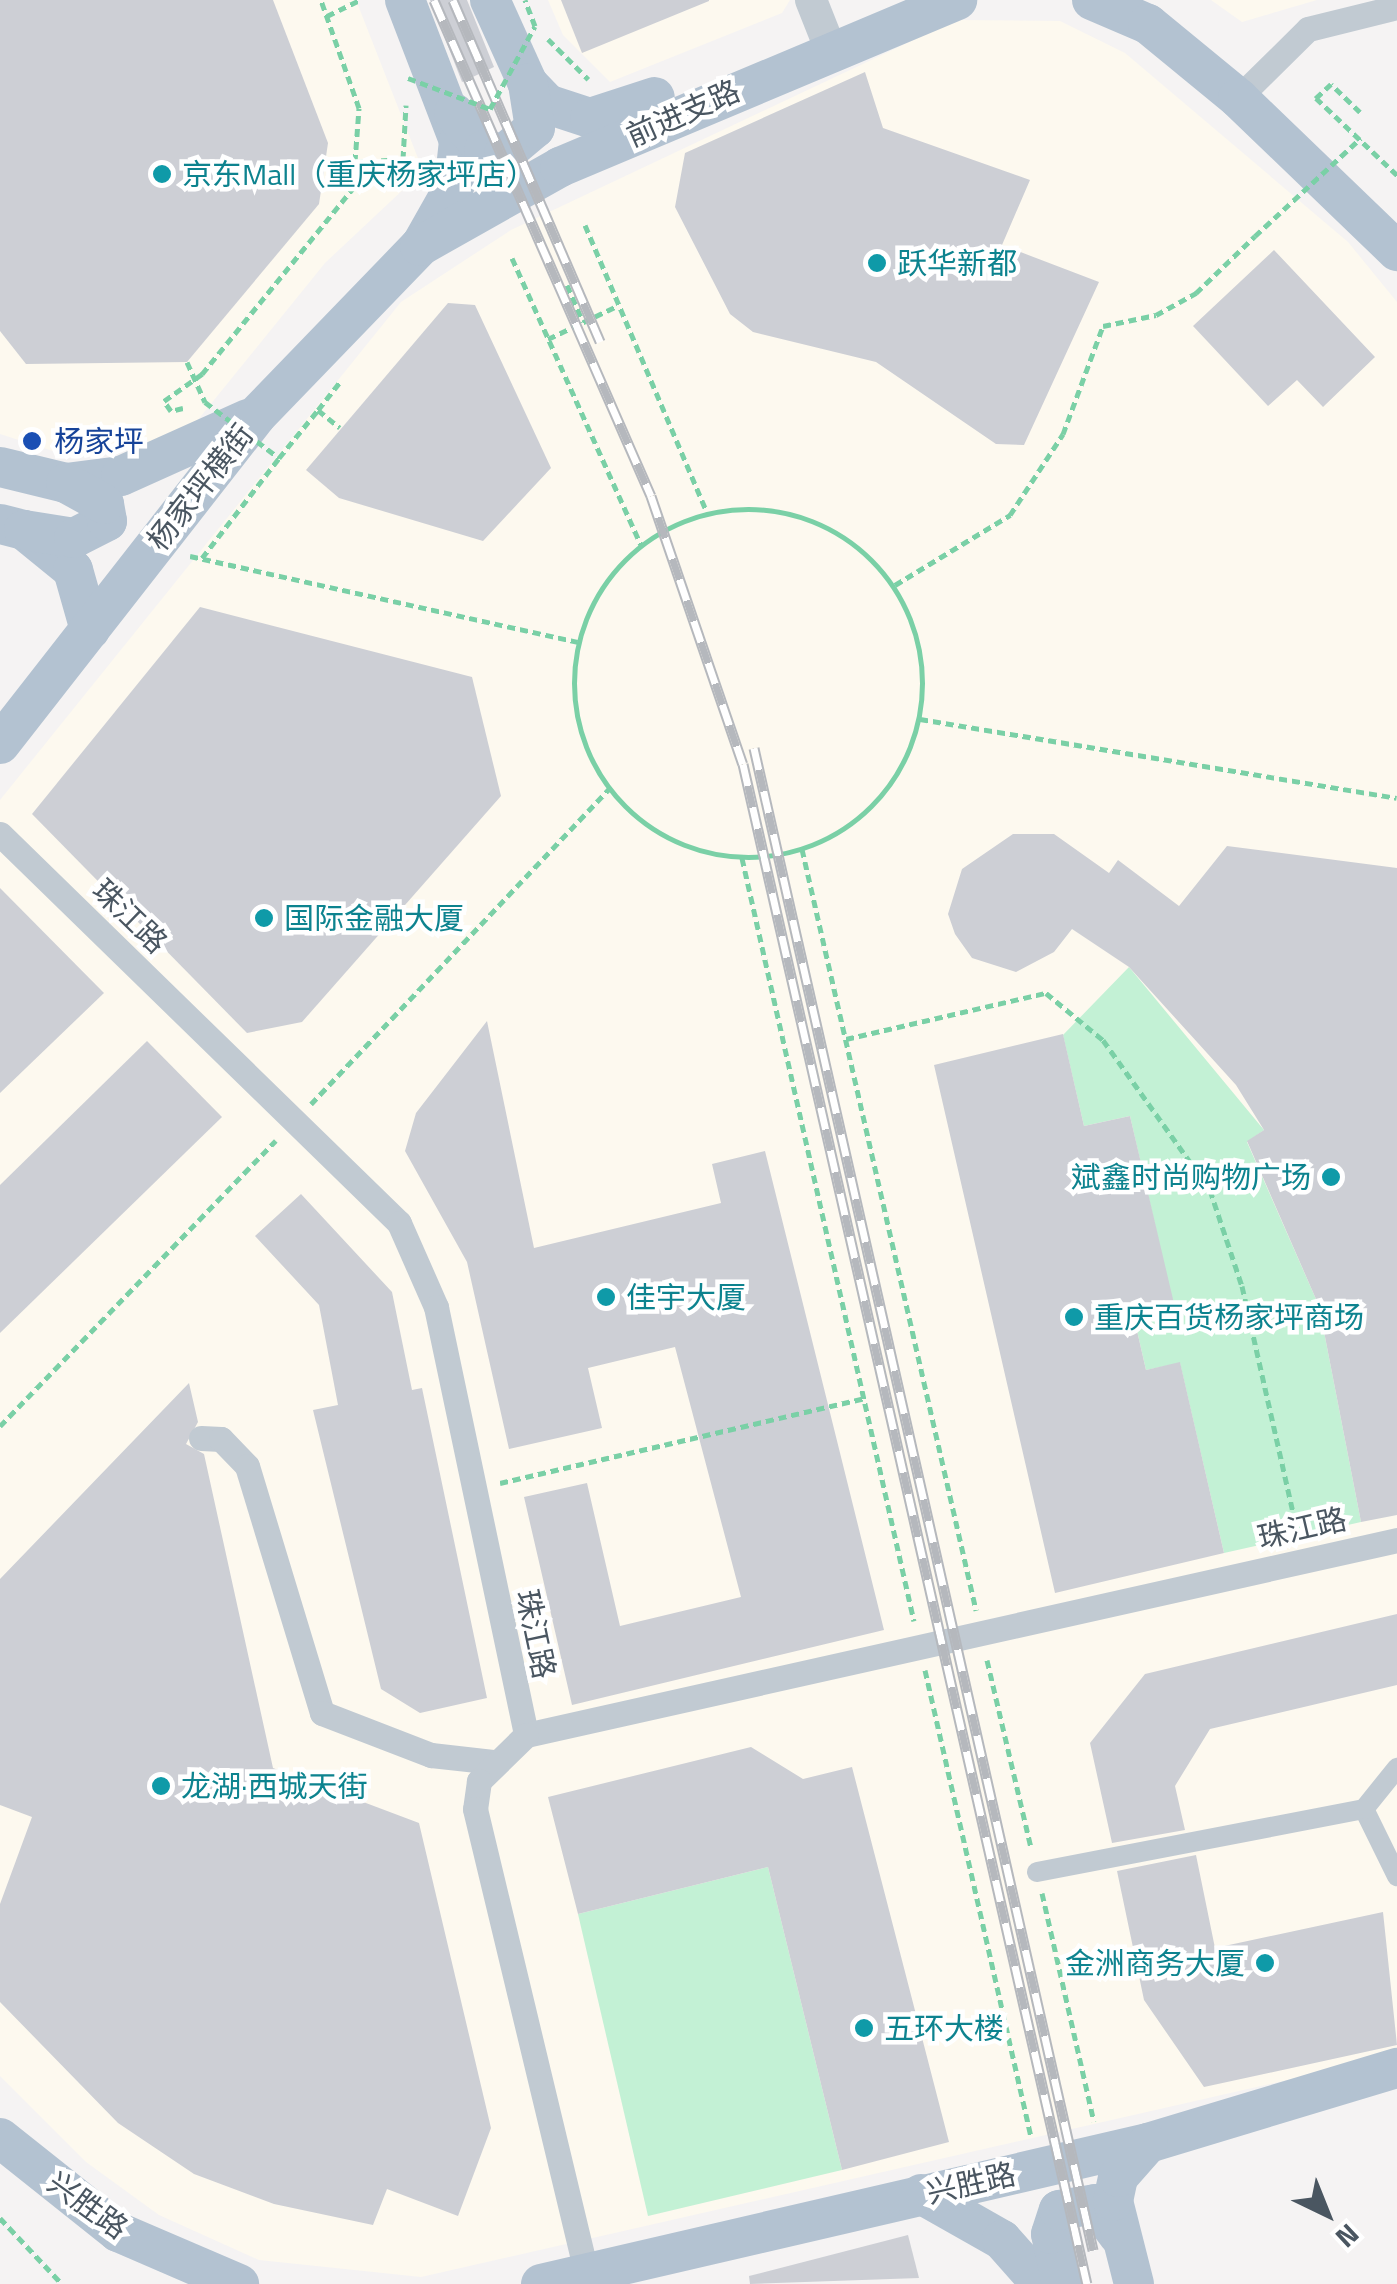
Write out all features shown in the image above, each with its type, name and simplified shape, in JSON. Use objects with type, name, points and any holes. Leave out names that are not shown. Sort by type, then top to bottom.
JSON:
[{"type":"main road","points":[[405,0],[454,112],[484,150],[504,154],[535,128],[528,84],[490,0]]},
{"type":"main road","name":"前进支路","points":[[420,246],[560,167],[830,48],[957,0]]},
{"type":"main road","points":[[1092,0],[1148,24],[1238,98],[1397,251]]},
{"type":"main road","points":[[528,84],[559,111],[607,116],[769,51],[830,48]]},
{"type":"main road","points":[[420,246],[454,186],[454,112]]},
{"type":"main road","name":"杨家坪横街","points":[[0,744],[256,416],[420,246]]},
{"type":"main road","points":[[66,483],[122,476],[256,416]]},
{"type":"main road","points":[[0,468],[66,483],[104,504],[107,521],[74,538],[12,527]]},
{"type":"main road","points":[[12,527],[73,570],[90,630]]},
{"type":"main road","name":"兴胜路","points":[[540,2284],[1102,2154],[1397,2068]]},
{"type":"main road","name":"兴胜路","points":[[0,2138],[118,2232],[239,2284]]},
{"type":"main road","points":[[1134,2284],[1118,2235],[1118,2177],[1148,2142]]},
{"type":"main road","points":[[921,2194],[1002,2240],[1041,2284]]},
{"type":"main road","points":[[1062,2284],[1051,2234],[1059,2210],[1094,2204],[1118,2235]]},
{"type":"street","points":[[810,0],[830,48]]},
{"type":"street","points":[[1238,98],[1308,29],[1397,6]]},
{"type":"street","name":"珠江路","points":[[0,834],[398,1223],[436,1307],[526,1735],[1397,1540]]},
{"type":"street","points":[[201,1438],[220,1439],[246,1466],[322,1713],[431,1756],[493,1762]]},
{"type":"street","points":[[526,1735],[493,1762],[475,1809],[587,2276]]},
{"type":"street","points":[[1037,1872],[1364,1808],[1397,1768]]},
{"type":"street","points":[[1364,1808],[1397,1876]]},
{"type":"path","points":[[205,402],[171,411],[164,400],[202,374],[353,188],[359,108],[321,0]]},
{"type":"path","points":[[327,16],[360,0]]},
{"type":"path","points":[[524,0],[535,26],[588,80]]},
{"type":"path","points":[[355,162],[403,159],[408,78],[490,109],[535,26]]},
{"type":"path","points":[[1360,112],[1331,84],[1316,98],[1397,175]]},
{"type":"path","points":[[895,585],[1010,515],[1062,434],[1102,326],[1156,316],[1196,293],[1361,138]]},
{"type":"path","points":[[585,225],[708,512]]},
{"type":"path","points":[[512,258],[641,545]]},
{"type":"path","points":[[567,285],[583,322]]},
{"type":"path","points":[[548,339],[618,305]]},
{"type":"path","points":[[186,362],[205,402],[279,458]]},
{"type":"path","points":[[202,558],[318,410],[340,428]]},
{"type":"path","points":[[761,508],[812,520],[859,546],[895,585],[915,627],[920,719],[878,800],[802,849],[742,858],[663,836],[610,788],[582,738],[578,642],[602,589],[641,545],[708,512],[761,508]]},
{"type":"path","points":[[152,549],[578,642]]},
{"type":"path","points":[[920,719],[1397,798]]},
{"type":"path","points":[[802,849],[1102,2154]]},
{"type":"path","points":[[742,858],[1038,2168]]},
{"type":"path","points":[[846,1039],[1046,993],[1104,1040],[1210,1190],[1242,1286],[1304,1562]]},
{"type":"path","points":[[473,1490],[864,1398]]},
{"type":"path","points":[[0,2218],[62,2284]]},
{"type":"shaded area","name":"京东Mall（重庆杨家坪店）","points":[[0,0],[356,0],[423,171],[325,263],[197,421],[168,442],[53,451],[0,434]]},
{"type":"shaded area","points":[[548,0],[790,0],[782,13],[610,82],[563,35]]},
{"type":"shaded area","points":[[1211,0],[1317,0],[1242,22]]},
{"type":"shaded area","points":[[956,20],[1060,21],[1125,53],[1348,242],[1397,302],[1397,2055],[421,2277],[259,2260],[159,2215],[86,2162],[0,2076],[0,800],[401,302],[511,230]]},
{"type":"green space","points":[[1129,967],[1264,1130],[1247,1142],[1319,1306],[1361,1522],[1224,1553],[1180,1363],[1146,1370],[1135,1322],[1175,1312],[1130,1116],[1084,1126],[1063,1035]]},
{"type":"green space","points":[[768,1867],[842,2170],[648,2216],[578,1914]]},
{"type":"building","name":"京东Mall（重庆杨家坪店）","points":[[0,0],[273,0],[328,143],[319,204],[187,362],[26,364],[0,331]]},
{"type":"building","points":[[430,0],[467,0],[494,67],[462,82]]},
{"type":"building","points":[[561,0],[709,0],[709,1],[582,53]]},
{"type":"building","name":"跃华新都","points":[[865,72],[883,128],[1030,180],[1002,245],[1099,282],[1024,445],[996,444],[876,362],[753,332],[730,314],[675,207],[685,153]]},
{"type":"building","points":[[1274,250],[1375,357],[1323,407],[1297,380],[1268,406],[1193,326]]},
{"type":"building","points":[[448,303],[475,305],[551,468],[483,541],[339,498],[306,470]]},
{"type":"building","name":"国际金融大厦","points":[[200,607],[472,677],[501,796],[302,1022],[247,1033],[32,814]]},
{"type":"building","name":"斌鑫时尚购物广场","points":[[1013,834],[1054,834],[1109,873],[1118,860],[1179,906],[1227,846],[1397,868],[1397,1515],[1361,1522],[1319,1306],[1247,1141],[1264,1130],[1236,1085],[1129,967],[1072,929],[1054,952],[1016,972],[972,958],[955,934],[948,914],[962,869]]},
{"type":"building","points":[[0,888],[104,993],[0,1093]]},
{"type":"building","points":[[487,1021],[534,1248],[721,1203],[712,1164],[765,1151],[884,1630],[572,1705],[524,1497],[587,1483],[620,1626],[741,1597],[675,1347],[588,1368],[602,1428],[509,1449],[467,1262],[405,1151],[416,1113]]},
{"type":"building","name":"重庆百货杨家坪商场","points":[[1063,1034],[1084,1126],[1130,1116],[1176,1312],[1135,1322],[1146,1370],[1180,1362],[1224,1553],[1055,1593],[934,1065]]},
{"type":"building","points":[[147,1041],[222,1117],[0,1333],[0,1185]]},
{"type":"building","points":[[301,1194],[392,1292],[412,1390],[422,1388],[487,1698],[420,1713],[381,1689],[313,1410],[338,1405],[319,1305],[255,1236]]},
{"type":"building","name":"龙湖·西城天街","points":[[189,1383],[198,1422],[186,1444],[204,1454],[273,1768],[419,1823],[491,2128],[458,2216],[387,2189],[373,2225],[274,2204],[194,2174],[118,2123],[0,2002],[0,1904],[32,1817],[0,1805],[0,1579]]},
{"type":"building","points":[[1397,1614],[1397,1685],[1210,1729],[1175,1786],[1185,1830],[1112,1843],[1090,1743],[1145,1674]]},
{"type":"building","name":"五环大楼","points":[[751,1747],[803,1779],[852,1767],[949,2142],[842,2170],[768,1867],[578,1914],[548,1797]]},
{"type":"building","name":"金洲商务大厦","points":[[1196,1855],[1215,1948],[1383,1912],[1397,2045],[1204,2087],[1144,2000],[1117,1871]]},
{"type":"building","points":[[908,2235],[919,2278],[750,2284],[749,2276]]},
{"type":"railway","points":[[434,0],[651,496],[743,764],[1087,2284]]},
{"type":"railway","points":[[453,0],[600,342]]},
{"type":"railway","points":[[754,748],[1093,2250]]},
{"type":"place","name":"京东Mall（重庆杨家坪店）","points":[[162,174]]},
{"type":"place","name":"跃华新都","points":[[877,263]]},
{"type":"place","name":"杨家坪","points":[[32,441]]},
{"type":"place","name":"国际金融大厦","points":[[264,918]]},
{"type":"place","name":"斌鑫时尚购物广场","points":[[1331,1177]]},
{"type":"place","name":"佳宇大厦","points":[[606,1297]]},
{"type":"place","name":"重庆百货杨家坪商场","points":[[1074,1317]]},
{"type":"place","name":"龙湖·西城天街","points":[[161,1786]]},
{"type":"place","name":"金洲商务大厦","points":[[1265,1963]]},
{"type":"place","name":"五环大楼","points":[[864,2028]]}]
